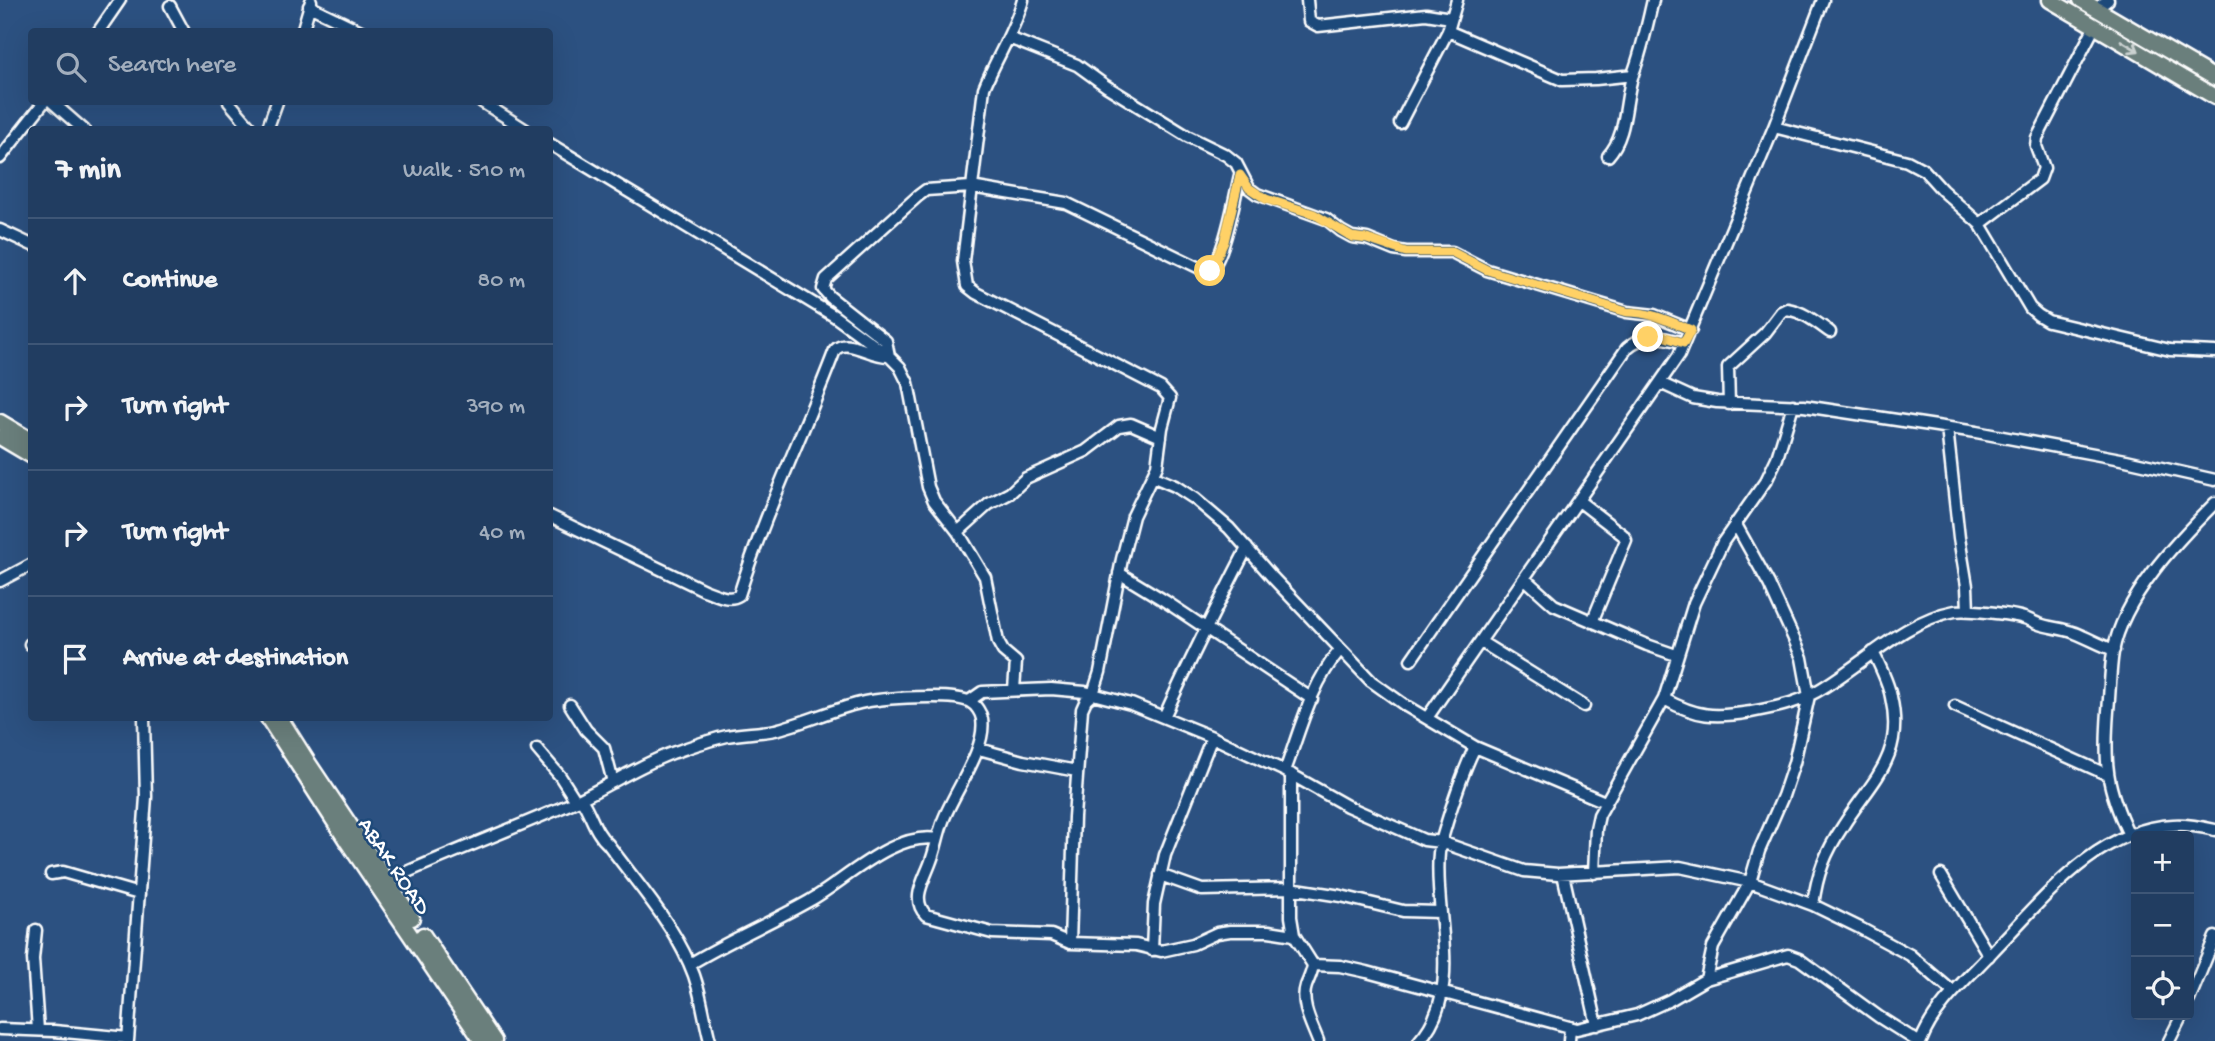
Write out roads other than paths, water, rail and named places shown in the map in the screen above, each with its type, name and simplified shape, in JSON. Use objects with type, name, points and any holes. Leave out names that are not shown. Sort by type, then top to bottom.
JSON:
[{"type":"highway","points":[[2050,0],[2215,97]]},
{"type":"highway","points":[[2081,0],[2102,4],[2215,78]]},
{"type":"highway","points":[[0,422],[28,439]]},
{"type":"highway","points":[[0,437],[28,454]]},
{"type":"highway","name":"ABAK ROAD","points":[[270,721],[482,1041]]},
{"type":"highway","name":"ABAK ROAD","points":[[282,721],[494,1041]]},
{"type":"street","points":[[101,28],[120,0]]},
{"type":"street","points":[[1023,0],[1017,23],[984,88],[963,261],[967,286],[1161,388],[1170,398],[1161,437],[1161,455],[1154,477],[1133,516],[1100,672],[1093,694],[1082,709],[1070,943]]},
{"type":"street","points":[[1307,0],[1309,21],[1318,26],[1426,14],[1451,18]]},
{"type":"street","points":[[1401,123],[1448,31],[1457,0]]},
{"type":"street","points":[[1608,156],[1615,148],[1621,128],[1653,0]]},
{"type":"street","points":[[1427,718],[1660,383],[1684,343],[1774,127],[1823,0]]},
{"type":"street","points":[[303,28],[310,3],[356,28]]},
{"type":"street","points":[[170,6],[182,28]]},
{"type":"street","points":[[1980,224],[2040,179],[2044,168],[2036,138],[2095,26]]},
{"type":"street","points":[[1448,31],[1562,80],[1633,75]]},
{"type":"street","points":[[1009,38],[1084,69],[1106,86],[1176,129],[1226,155],[1236,163],[1249,188],[1266,199],[1314,214],[1352,237],[1406,252],[1452,252],[1487,270],[1627,312],[1644,312],[1691,330]]},
{"type":"street","points":[[0,159],[42,105]]},
{"type":"street","points":[[55,105],[79,126]]},
{"type":"street","points":[[232,105],[250,126]]},
{"type":"street","points":[[268,126],[276,105]]},
{"type":"street","points":[[487,105],[520,126]]},
{"type":"street","points":[[1774,127],[1907,161],[1924,170],[1980,224],[2029,308],[2048,321],[2170,350],[2215,352]]},
{"type":"street","points":[[553,146],[834,316],[900,367],[908,383],[928,486],[934,500],[958,532],[985,577],[998,642],[1003,652],[1016,662],[1014,690]]},
{"type":"street","points":[[889,356],[886,341],[823,289],[825,279],[918,195],[926,191],[971,187],[1066,203],[1208,272],[1213,269],[1224,242],[1240,175]]},
{"type":"street","points":[[0,230],[28,243]]},
{"type":"street","points":[[1729,404],[1728,367],[1765,333],[1781,312],[1794,310],[1830,332]]},
{"type":"street","points":[[1411,660],[1628,348],[1636,341],[1648,337],[1663,336],[1684,343]]},
{"type":"street","points":[[553,517],[704,590],[729,599],[734,598],[739,595],[754,547],[835,350],[840,345],[848,344],[869,354],[889,356]]},
{"type":"street","points":[[1660,383],[1693,398],[1729,404],[1793,405],[1947,428],[2126,460],[2215,480]]},
{"type":"street","points":[[1594,873],[1596,829],[1605,802],[1664,699],[1694,603],[1723,542],[1767,479],[1777,458],[1793,405]]},
{"type":"street","points":[[958,532],[989,504],[1010,493],[1026,478],[1086,451],[1119,426],[1130,424],[1161,437]]},
{"type":"street","points":[[1947,428],[1968,610]]},
{"type":"street","points":[[1154,477],[1195,499],[1229,528],[1371,681],[1475,747],[1605,802]]},
{"type":"street","points":[[1579,501],[1626,540],[1592,622]]},
{"type":"street","points":[[2129,835],[2115,802],[2105,747],[2114,650],[2129,610],[2146,580],[2215,503]]},
{"type":"street","points":[[1706,979],[1713,947],[1750,882],[1759,851],[1794,763],[1809,696],[1802,658],[1794,639],[1769,584],[1735,523]]},
{"type":"street","points":[[1164,717],[1205,627],[1247,548]]},
{"type":"street","points":[[0,581],[28,566]]},
{"type":"street","points":[[1119,573],[1312,699]]},
{"type":"street","points":[[1524,578],[1554,604],[1676,655]]},
{"type":"street","points":[[1664,699],[1696,715],[1754,712],[1793,703],[1809,696],[1915,627],[1953,611],[1968,610],[2023,617],[2040,625],[2075,633],[2114,650]]},
{"type":"street","points":[[1481,642],[1584,706]]},
{"type":"street","points":[[1318,1041],[1305,998],[1305,987],[1312,976],[1313,965],[1294,935],[1290,888],[1288,773],[1312,699],[1326,667],[1340,650]]},
{"type":"street","points":[[1813,905],[1817,877],[1825,858],[1843,825],[1878,779],[1891,752],[1895,724],[1892,698],[1873,652]]},
{"type":"street","points":[[387,881],[578,800],[652,761],[727,736],[776,729],[862,702],[893,697],[969,701],[982,692],[1072,690],[1131,704],[1164,717],[1288,773],[1370,817],[1424,840],[1441,842],[1524,872],[1544,875],[1680,867],[1750,882],[1813,905],[1910,955],[1953,992]]},
{"type":"street","points":[[969,701],[982,716],[979,749],[957,788],[937,839],[918,901],[926,915],[992,933],[1051,935],[1070,943],[1136,945],[1152,950],[1172,950],[1230,931],[1269,931],[1294,935]]},
{"type":"street","points":[[570,705],[586,730],[604,748],[613,782]]},
{"type":"street","points":[[1955,706],[2108,775]]},
{"type":"street","points":[[0,1029],[128,1039],[146,797],[144,721]]},
{"type":"street","points":[[1152,950],[1154,904],[1160,875],[1180,814],[1212,737]]},
{"type":"street","points":[[1419,1041],[1430,1027],[1441,994],[1446,961],[1439,912],[1441,842],[1460,778],[1475,747]]},
{"type":"street","points":[[537,749],[590,811],[601,838],[647,895],[679,943],[701,995],[710,1041]]},
{"type":"street","points":[[979,749],[1077,771]]},
{"type":"street","points":[[1313,965],[1340,966],[1577,1029],[1648,1010],[1706,979],[1788,955],[1799,959],[1878,1017],[1919,1041],[1953,992],[2071,871],[2086,860],[2129,835],[2149,828],[2174,824],[2215,830]]},
{"type":"street","points":[[690,964],[810,900],[874,856],[919,839],[937,839]]},
{"type":"street","points":[[51,874],[62,872],[139,894]]},
{"type":"street","points":[[1563,874],[1597,1025]]},
{"type":"street","points":[[1160,875],[1202,890],[1290,888],[1341,896],[1403,911],[1439,912]]},
{"type":"street","points":[[1941,875],[1989,956]]},
{"type":"street","points":[[36,930],[33,960],[38,1030]]},
{"type":"street","points":[[2194,988],[2215,937]]},
{"type":"street","points":[[2169,1041],[2180,1020]]},
{"type":"street","points":[[1569,1041],[1570,1027]]}]
